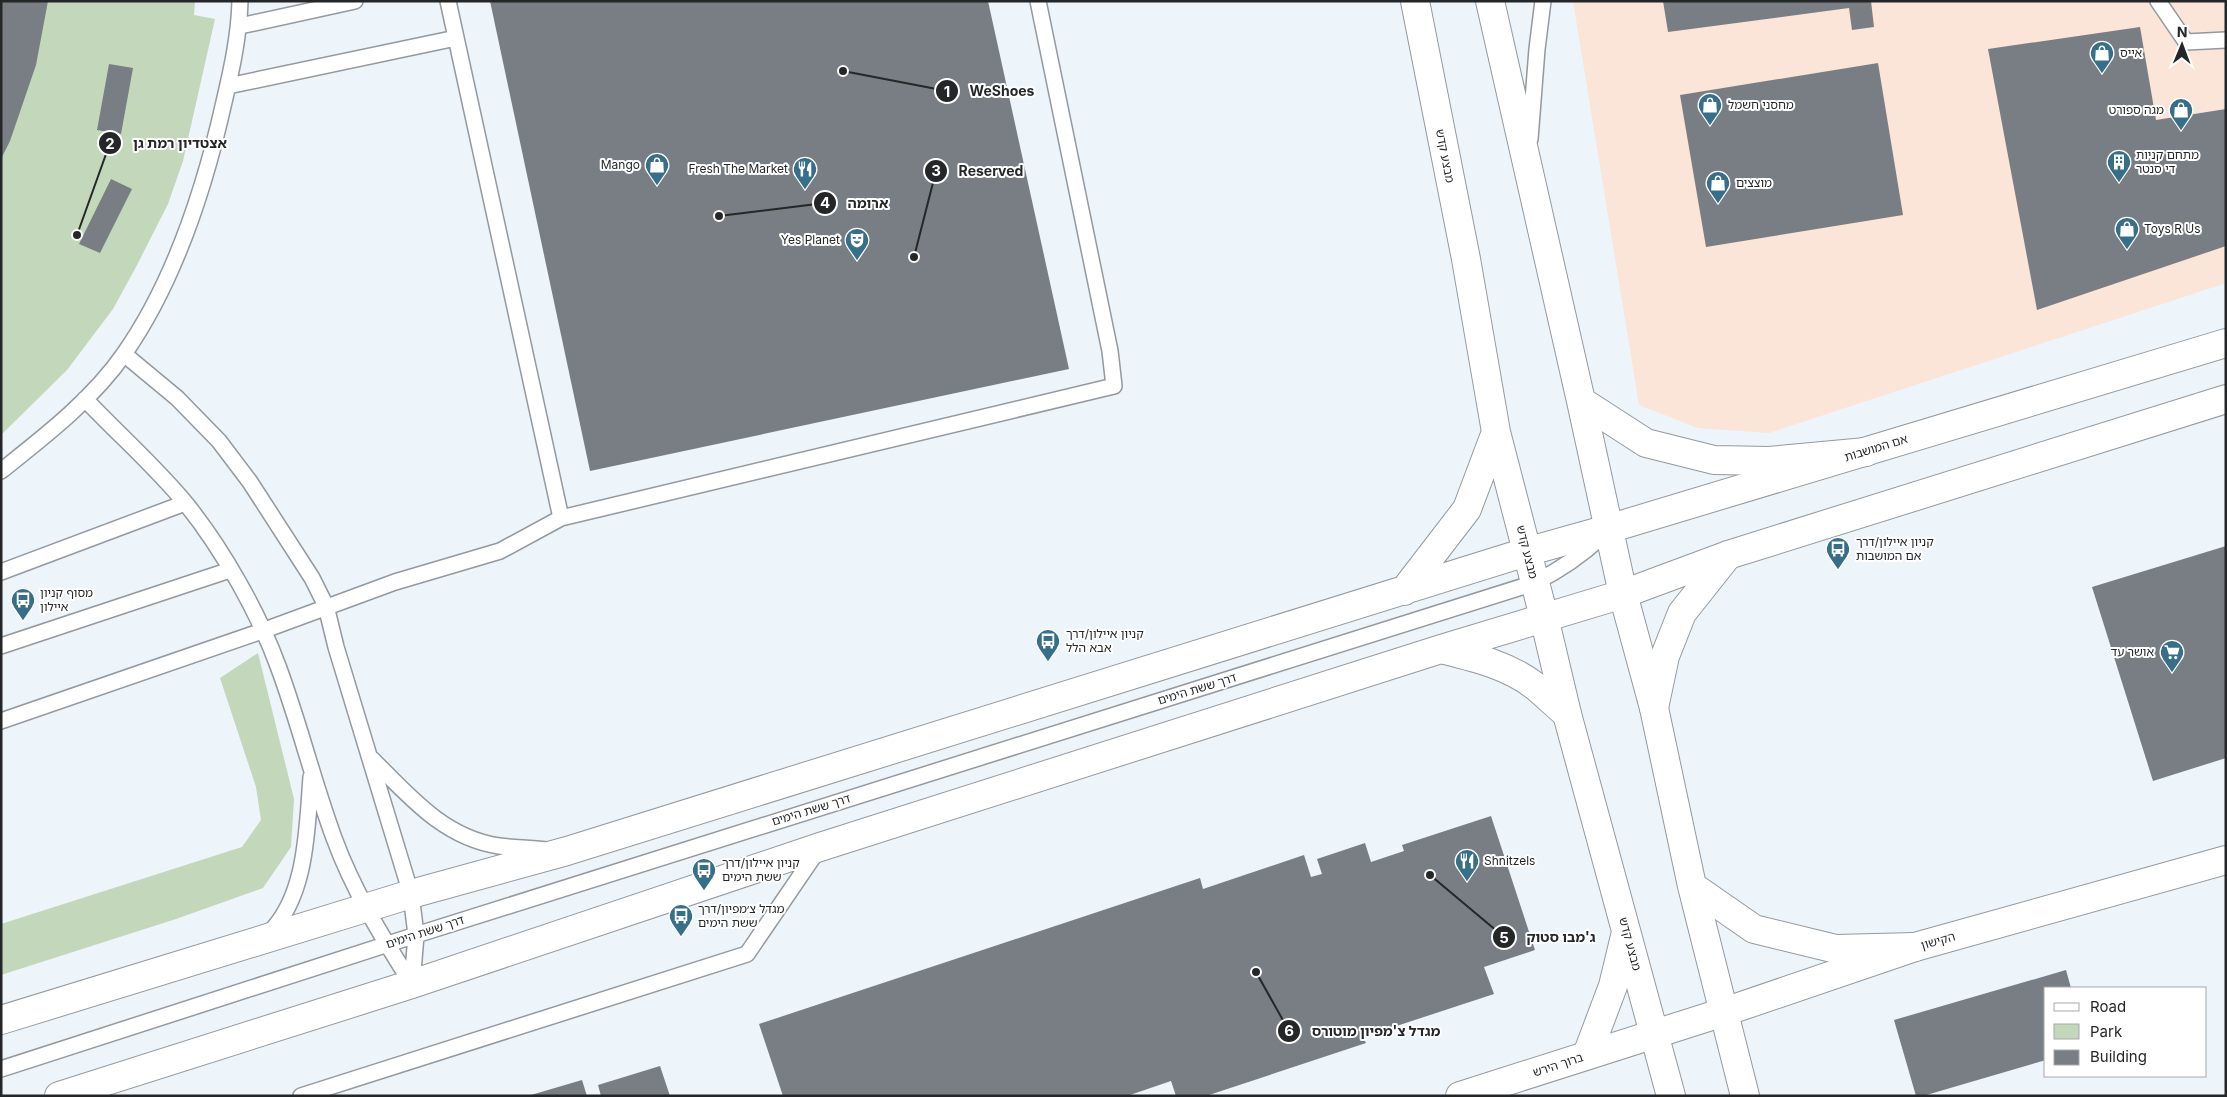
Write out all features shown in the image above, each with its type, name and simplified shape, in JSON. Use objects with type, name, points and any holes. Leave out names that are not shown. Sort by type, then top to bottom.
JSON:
[{"type":"main road","name":"מבצע קדש","points":[[1415,1],[1466,259],[1496,432],[1567,714],[1671,1096]]},
{"type":"main road","points":[[1490,1],[1582,401],[1623,594],[1654,708],[1692,886],[1745,1096]]},
{"type":"main road","name":"אם המושבות","points":[[1526,552],[2226,343]]},
{"type":"main road","points":[[59,1096],[412,984],[820,847],[1441,649],[1623,594],[1728,555],[2226,399]]},
{"type":"main road","points":[[1582,401],[1646,443],[1714,460],[1769,461],[1866,452]]},
{"type":"main road","points":[[1404,591],[1467,509],[1496,432]]},
{"type":"main road","points":[[1,1020],[411,894],[567,851],[1526,552]]},
{"type":"main road","points":[[1654,708],[1665,656],[1682,613],[1728,555]]},
{"type":"main road","points":[[1441,649],[1482,660],[1515,673],[1534,685],[1567,714]]},
{"type":"main road","name":"הקישון","points":[[1655,1034],[1915,947],[2226,860]]},
{"type":"main road","points":[[1692,886],[1754,929],[1836,949],[1915,947]]},
{"type":"main road","points":[[1587,1055],[1613,986],[1627,931]]},
{"type":"main road","name":"ברוך הירש","points":[[1460,1096],[1655,1034]]},
{"type":"lane","points":[[1,471],[49,432],[85,399],[124,354],[155,300],[177,255],[199,196],[228,86],[240,26],[240,1]]},
{"type":"lane","points":[[240,26],[355,1]]},
{"type":"lane","points":[[448,1],[561,518]]},
{"type":"lane","points":[[1,721],[262,631],[395,582],[500,551],[561,518],[1114,386],[1110,352],[1038,1]]},
{"type":"lane","points":[[1528,168],[1536,49],[1543,1]]},
{"type":"lane","points":[[2158,1],[2186,42],[2226,40]]},
{"type":"lane","points":[[228,86],[456,38]]},
{"type":"lane","points":[[124,354],[177,398],[219,441],[250,482],[312,578],[326,606],[336,647],[411,894],[416,935],[412,984]]},
{"type":"lane","points":[[85,399],[185,503],[201,524],[230,570],[278,665],[334,838],[352,882],[412,984]]},
{"type":"lane","points":[[1,572],[185,503]]},
{"type":"lane","name":"דרך ששת הימים","points":[[1,1069],[387,944],[1534,582],[1563,569],[1585,552],[1608,529]]},
{"type":"lane","points":[[1,646],[230,570]]},
{"type":"lane","points":[[370,757],[423,811],[461,835],[499,846],[567,851]]},
{"type":"lane","points":[[264,939],[277,926],[288,908],[297,886],[307,829],[312,770]]},
{"type":"lane","points":[[301,1096],[747,954],[820,847]]},
{"type":"shaded area","points":[[1573,1],[2226,1],[2226,283],[1769,433],[1698,428],[1639,405]]},
{"type":"green space","points":[[1,1],[195,1],[194,15],[215,19],[183,161],[168,204],[136,267],[113,309],[67,370],[1,435]]},
{"type":"green space","points":[[258,653],[294,799],[291,847],[263,888],[176,919],[1,975],[1,924],[242,847],[261,820],[256,787],[220,678]]},
{"type":"building","points":[[1,1],[48,1],[36,65],[10,141],[1,159]]},
{"type":"building","points":[[490,1],[988,1],[1069,369],[590,471]]},
{"type":"building","points":[[1663,1],[1871,1],[1874,27],[1852,30],[1849,8],[1668,32]]},
{"type":"building","name":"מתחם קניות די סנטר","points":[[2140,27],[2156,120],[2226,109],[2226,246],[2037,310],[1988,49]]},
{"type":"building","points":[[1878,63],[1903,215],[1706,247],[1680,95]]},
{"type":"building","points":[[109,64],[133,68],[121,134],[97,130]]},
{"type":"building","points":[[111,179],[132,189],[100,253],[79,244]]},
{"type":"building","name":"אושר עד","points":[[2226,546],[2226,758],[2153,781],[2092,587]]},
{"type":"building","points":[[1491,816],[1535,950],[1484,967],[1494,994],[1363,1037],[1366,1043],[1206,1096],[1176,1096],[1171,1081],[1127,1096],[783,1096],[759,1024],[1200,878],[1203,889],[1304,855],[1311,877],[1322,874],[1317,859],[1365,843],[1371,862],[1404,851],[1402,845]]},
{"type":"building","points":[[2066,970],[2071,987],[2044,987],[2044,1061],[1923,1096],[1916,1096],[1894,1020]]},
{"type":"building","points":[[660,1066],[670,1096],[601,1096],[598,1085]]},
{"type":"building","points":[[582,1080],[587,1096],[531,1096],[531,1095]]},
{"type":"place","name":"WeShoes","points":[[843,71]]},
{"type":"place","name":"אייס","points":[[2102,74]]},
{"type":"place","name":"מחסני חשמל","points":[[1710,126]]},
{"type":"place","name":"מגה ספורט","points":[[2181,131]]},
{"type":"place","name":"מתחם קניות די סנטר","points":[[2119,183]]},
{"type":"place","name":"Mango","points":[[657,186]]},
{"type":"place","name":"Fresh The Market","points":[[805,190]]},
{"type":"place","name":"מוצצים","points":[[1718,204]]},
{"type":"place","name":"ארומה","points":[[719,216]]},
{"type":"place","name":"אצטדיון רמת גן","points":[[77,235]]},
{"type":"place","name":"Toys R Us","points":[[2127,250]]},
{"type":"place","name":"Reserved","points":[[914,257]]},
{"type":"place","name":"Yes Planet","points":[[857,261]]},
{"type":"place","name":"קניון איילון/דרך אם המושבות","points":[[1838,570]]},
{"type":"place","name":"מסוף קניון איילון","points":[[23,621]]},
{"type":"place","name":"קניון איילון/דרך אבא הלל","points":[[1048,662]]},
{"type":"place","name":"אושר עד","points":[[2172,673]]},
{"type":"place","name":"ג'מבו סטוק","points":[[1430,875]]},
{"type":"place","name":"Shnitzels","points":[[1467,882]]},
{"type":"place","name":"קניון איילון/דרך ששת הימים","points":[[704,891]]},
{"type":"place","name":"מגדל צ׳מפיון/דרך ששת הימים","points":[[681,937]]},
{"type":"place","name":"מגדל צ'מפיון מוטורס","points":[[1256,972]]}]
